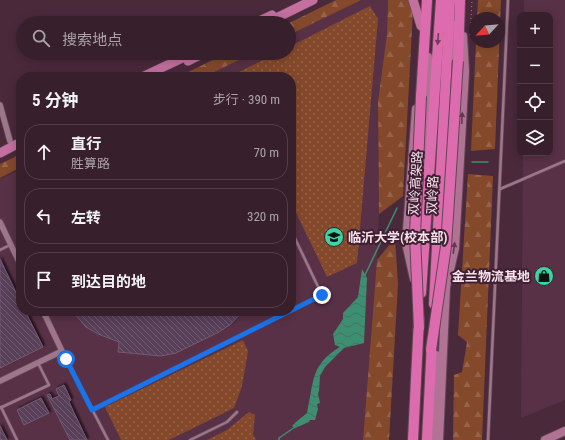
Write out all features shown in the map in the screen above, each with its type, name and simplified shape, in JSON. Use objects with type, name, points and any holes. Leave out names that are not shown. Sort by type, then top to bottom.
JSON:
[{"type":"highway","name":"双岭高架路","points":[[413,440],[441,0]]},
{"type":"highway","name":"双岭高架路","points":[[427,440],[450,0]]},
{"type":"highway","points":[[431,350],[446,246],[458,61],[460,0]]},
{"type":"highway","points":[[419,328],[415,235],[427,1]]},
{"type":"main road","points":[[269,16],[302,0]]},
{"type":"main road","points":[[281,16],[314,0]]},
{"type":"main road","points":[[413,0],[421,26]]},
{"type":"main road","points":[[439,440],[446,287],[455,248],[465,70],[460,0]]},
{"type":"main road","name":"双岭路","points":[[432,440],[451,58],[460,0]]},
{"type":"main road","points":[[414,282],[406,243],[421,26],[427,1]]},
{"type":"main road","name":"双岭路","points":[[409,440],[415,330],[414,282],[422,220],[428,94],[427,1]]},
{"type":"main road","points":[[153,72],[178,60]]},
{"type":"main road","points":[[164,72],[189,60]]},
{"type":"main road","points":[[0,146],[16,138]]},
{"type":"main road","points":[[0,153],[16,145]]},
{"type":"main road","points":[[442,237],[456,212]]},
{"type":"main road","points":[[435,375],[441,406]]},
{"type":"main road","points":[[545,440],[565,431]]},
{"type":"street","points":[[0,105],[10,141]]},
{"type":"street","points":[[0,222],[16,256]]},
{"type":"street","points":[[0,381],[62,351],[45,316]]},
{"type":"lane","points":[[488,440],[508,0]]},
{"type":"lane","points":[[500,189],[565,161]]},
{"type":"lane","points":[[296,240],[322,295],[296,308]]},
{"type":"lane","points":[[0,250],[11,245]]},
{"type":"lane","points":[[92,410],[280,316]]},
{"type":"lane","points":[[62,351],[108,440]]},
{"type":"lane","points":[[17,440],[1,408],[49,384],[38,362]]},
{"type":"lane","points":[[190,440],[227,422],[237,412]]},
{"type":"shaded area","name":"临沂大学(校本部)","points":[[354,0],[388,0],[387,34],[378,101],[379,214],[377,260],[363,440],[0,440],[0,179],[16,171],[16,316],[296,316],[296,72],[210,72],[233,60],[296,60],[296,29]]},
{"type":"shaded area","name":"金兰物流基地","points":[[524,0],[565,0],[565,400],[521,418],[523,156],[553,156],[553,12],[524,12]]},
{"type":"green space","points":[[336,0],[361,0],[296,32],[296,20]]},
{"type":"green space","points":[[388,0],[410,0],[413,10],[403,196],[379,214],[378,101],[387,34]]},
{"type":"green space","points":[[478,0],[501,0],[501,12],[477,12]]},
{"type":"green space","points":[[370,6],[378,19],[357,263],[327,277],[296,212],[296,72],[239,72],[263,60],[296,60],[296,43]]},
{"type":"green space","points":[[476,48],[499,48],[495,149],[471,151]]},
{"type":"green space","points":[[213,60],[239,60],[214,72],[188,72]]},
{"type":"green space","points":[[16,156],[16,170],[0,178],[0,164]]},
{"type":"green space","points":[[468,174],[493,176],[482,440],[453,440],[454,375],[462,372],[467,342],[458,335]]},
{"type":"green space","points":[[395,238],[398,284],[389,440],[363,440],[377,260]]},
{"type":"green space","points":[[243,340],[248,351],[242,386],[234,408],[169,440],[121,440],[105,407]]},
{"type":"green space","points":[[249,412],[255,415],[253,435],[256,440],[207,440],[227,430]]},
{"type":"water","points":[[362,269],[367,278],[364,343],[344,348],[325,367],[320,376],[318,394],[320,403],[317,404],[318,409],[315,420],[310,420],[309,422],[295,428],[292,426],[307,413],[313,383],[318,368],[330,354],[340,347],[335,345],[333,334],[343,319],[343,313],[358,297]]},
{"type":"building","points":[[0,259],[16,293],[16,316],[28,316],[43,347],[0,368]]},
{"type":"building","points":[[76,316],[238,316],[231,324],[219,332],[176,353],[161,356],[118,352],[119,342],[98,334],[86,327]]},
{"type":"building","points":[[64,385],[71,400],[69,402],[87,440],[70,440],[47,395],[50,394],[52,399],[59,396],[56,389]]},
{"type":"building","points":[[41,398],[49,413],[24,425],[17,410]]},
{"type":"building","points":[[0,426],[7,440],[0,440]]},
{"type":"waterway","points":[[472,162],[488,162]]},
{"type":"waterway","points":[[365,275],[397,208]]},
{"type":"waterway","points":[[279,440],[279,438],[295,427]]},
{"type":"place","name":"临沂大学(校本部)","points":[[334,237]]},
{"type":"place","name":"金兰物流基地","points":[[544,276]]},
{"type":"route","points":[[66,359],[92,410],[322,295]]}]
